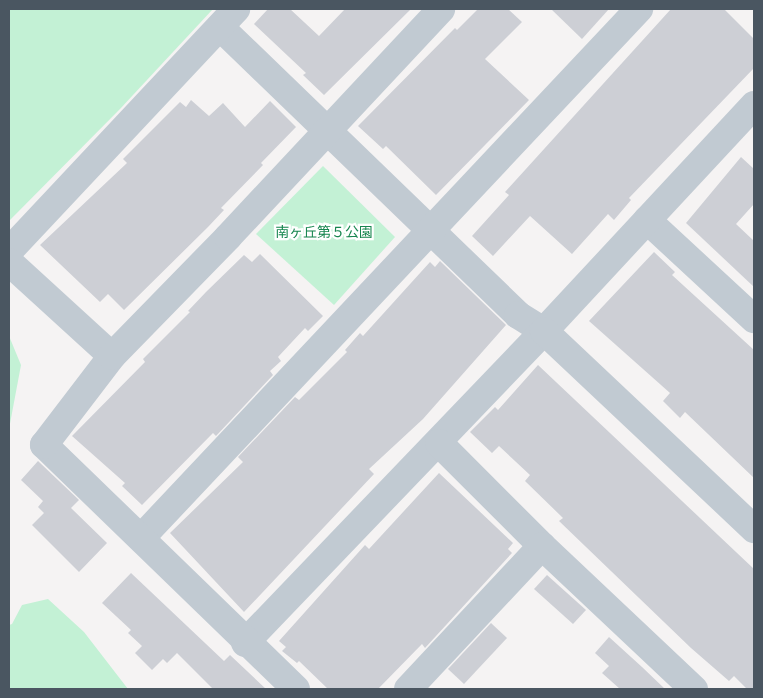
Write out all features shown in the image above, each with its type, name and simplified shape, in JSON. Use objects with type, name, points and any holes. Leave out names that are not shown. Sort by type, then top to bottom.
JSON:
[{"type":"street","points":[[296,689],[245,642],[44,445],[112,356],[441,9]]},
{"type":"street","points":[[141,538],[428,230],[639,9]]},
{"type":"street","points":[[9,251],[228,18],[326,131],[518,315],[544,331],[754,529]]},
{"type":"street","points":[[245,642],[439,443],[754,105]]},
{"type":"street","points":[[647,220],[754,319]]},
{"type":"street","points":[[9,262],[112,356]]},
{"type":"street","points":[[439,443],[542,546],[694,689]]},
{"type":"street","points":[[408,689],[542,546]]},
{"type":"green space","points":[[9,9],[213,9],[120,109],[9,221]]},
{"type":"green space","name":"南ヶ丘第５公園","points":[[323,166],[395,237],[334,305],[256,234]]},
{"type":"green space","points":[[9,336],[21,365],[9,429]]},
{"type":"green space","points":[[48,599],[84,632],[128,689],[9,689],[9,625],[12,624],[22,605]]},
{"type":"building","points":[[268,9],[290,9],[319,36],[345,9],[411,9],[324,95],[303,75],[306,73],[254,24]]},
{"type":"building","points":[[478,9],[508,9],[522,22],[485,59],[529,100],[436,195],[386,146],[383,149],[358,126],[455,28],[457,30]]},
{"type":"building","points":[[551,9],[609,9],[582,39]]},
{"type":"building","points":[[671,9],[724,9],[754,39],[754,68],[629,198],[631,200],[614,220],[608,214],[572,254],[530,216],[493,256],[472,236],[509,195],[505,192]]},
{"type":"building","points":[[191,100],[209,116],[223,103],[245,127],[270,101],[296,127],[261,163],[263,165],[221,208],[224,210],[124,310],[108,294],[100,302],[40,245],[127,163],[123,159],[180,102],[186,107]]},
{"type":"building","points":[[741,157],[754,169],[754,204],[736,224],[754,241],[754,287],[686,223]]},
{"type":"building","points":[[654,252],[675,272],[672,275],[754,350],[754,478],[685,412],[680,418],[663,401],[670,393],[589,321]]},
{"type":"building","points":[[260,254],[323,316],[308,331],[305,328],[278,357],[281,361],[270,371],[273,375],[216,436],[213,433],[142,505],[122,486],[125,483],[72,436],[145,362],[143,359],[190,312],[188,311],[206,292],[244,255],[252,262]]},
{"type":"building","points":[[440,261],[506,325],[423,419],[369,469],[374,474],[244,612],[170,533],[243,462],[238,457],[295,397],[299,400],[347,352],[345,350],[360,333],[363,336],[430,262],[435,267]]},
{"type":"building","points":[[538,365],[754,569],[754,689],[747,689],[734,676],[729,681],[691,648],[559,521],[563,518],[525,481],[530,475],[499,446],[492,453],[470,432],[495,407],[498,410]]},
{"type":"building","points":[[38,461],[79,500],[71,508],[107,543],[79,572],[32,525],[44,513],[38,507],[43,501],[21,480]]},
{"type":"building","points":[[439,473],[513,543],[508,549],[512,553],[425,648],[422,644],[378,689],[328,689],[299,661],[297,663],[282,651],[286,647],[279,641],[365,545],[369,549]]},
{"type":"building","points":[[131,573],[224,661],[230,655],[266,689],[213,689],[177,653],[167,663],[163,659],[152,670],[135,653],[142,646],[128,633],[131,630],[102,603]]},
{"type":"building","points":[[547,575],[586,610],[573,624],[534,589]]},
{"type":"building","points":[[491,623],[507,638],[464,684],[448,669]]},
{"type":"building","points":[[609,637],[665,689],[620,689],[602,673],[609,666],[595,653]]}]
